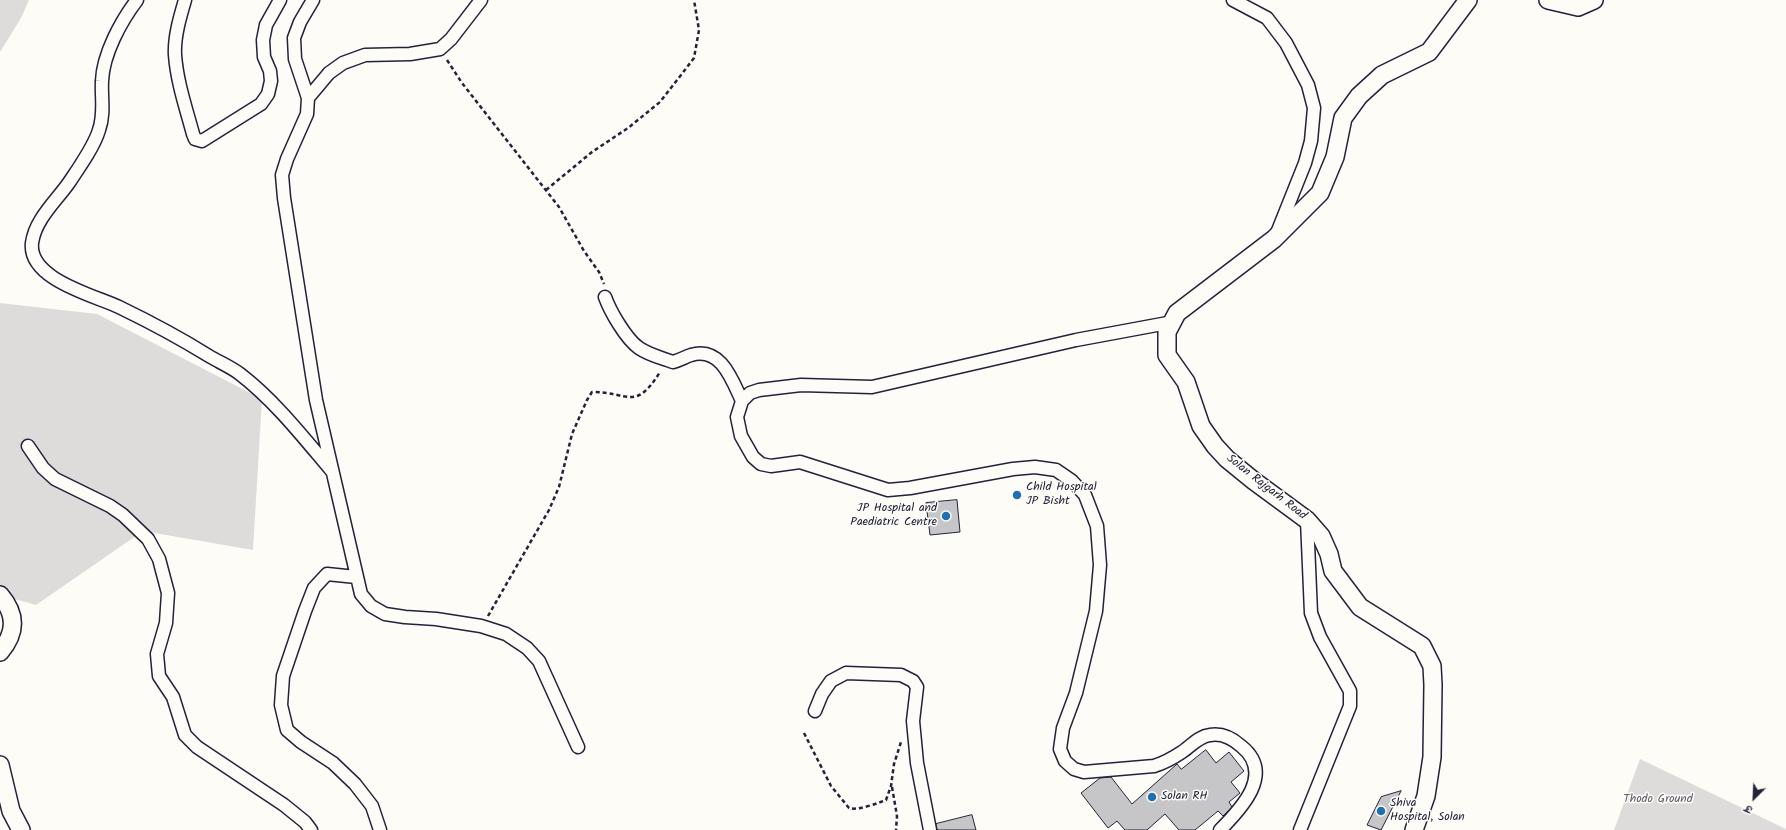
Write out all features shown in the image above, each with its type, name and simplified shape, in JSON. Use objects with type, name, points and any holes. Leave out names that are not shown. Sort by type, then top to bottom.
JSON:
[{"type":"main road","name":"Solan Rajgarh Road","points":[[1414,830],[1426,796],[1432,757],[1432,666],[1422,646],[1360,607],[1334,571],[1329,554],[1321,536],[1308,520],[1232,463],[1208,436],[1201,426],[1186,382],[1167,355],[1168,332],[1177,313],[1274,239],[1320,193],[1335,157],[1343,118],[1359,96],[1382,76],[1429,52],[1468,0]]},
{"type":"main road","points":[[1548,0],[1578,7],[1594,0]]},
{"type":"main road","points":[[0,595],[7,603],[12,619],[13,632],[9,642],[0,652]]},
{"type":"main road","points":[[0,765],[11,811],[21,830]]},
{"type":"street","points":[[137,0],[118,30],[109,51],[102,80],[102,114],[99,130],[68,183],[45,213],[36,230],[32,244],[36,261],[43,271],[59,281],[118,306],[167,331],[240,374],[279,409],[332,471]]},
{"type":"street","points":[[185,0],[178,25],[175,54],[180,85],[193,134],[196,139],[202,141],[261,104],[268,94],[271,81],[270,71],[264,57],[263,40],[266,26],[280,0]]},
{"type":"street","points":[[313,0],[300,22],[294,38],[295,59],[308,98],[307,114],[287,159],[282,175],[284,198],[316,400],[361,594],[371,606],[385,614],[436,619],[481,626],[506,634],[527,648],[539,661],[578,747]]},
{"type":"street","points":[[308,98],[329,73],[343,63],[365,55],[410,54],[440,49],[451,39],[481,0]]},
{"type":"street","points":[[1233,0],[1267,18],[1286,43],[1308,85],[1314,108],[1311,141],[1305,163],[1274,239]]},
{"type":"street","points":[[605,297],[609,309],[638,348],[673,362],[691,355],[702,354],[714,357],[722,362],[728,371],[742,401]]},
{"type":"street","points":[[1173,322],[1076,340],[872,387],[801,385],[766,389],[750,393],[742,401],[737,417],[741,436],[753,457],[761,464],[771,466],[800,462],[888,490],[910,488],[1013,469],[1035,467],[1056,470],[1072,481],[1085,494],[1097,526],[1100,565],[1096,611],[1076,693],[1063,728],[1060,749],[1065,762],[1074,769],[1084,772],[1154,766],[1164,763],[1181,753],[1197,740],[1208,735],[1219,734],[1233,740],[1246,750],[1254,761],[1256,780],[1251,794],[1237,814],[1220,830]]},
{"type":"street","points":[[28,446],[43,468],[55,479],[110,506],[123,515],[148,539],[160,559],[168,593],[166,623],[159,641],[157,664],[160,676],[173,697],[185,735],[197,747],[284,805],[305,822],[311,830]]},
{"type":"street","points":[[1300,830],[1350,706],[1350,691],[1320,636],[1311,613],[1308,520]]},
{"type":"street","points":[[356,577],[327,574],[314,588],[283,676],[281,705],[287,730],[301,742],[333,763],[355,784],[372,806],[380,830]]},
{"type":"street","points":[[815,711],[822,694],[831,681],[846,673],[901,675],[912,681],[917,687],[913,721],[917,763],[930,830]]},
{"type":"path","points":[[546,190],[592,152],[628,128],[660,102],[694,58],[699,30],[694,0]]},
{"type":"path","points":[[440,49],[462,83],[559,207],[584,251],[599,272],[604,282],[605,297]]},
{"type":"path","points":[[481,626],[549,510],[559,487],[572,434],[586,400],[592,392],[600,392],[628,398],[637,397],[648,389],[667,360]]},
{"type":"path","points":[[804,733],[830,786],[849,808],[853,810],[886,800],[891,786],[894,764],[903,737]]},
{"type":"path","points":[[891,786],[897,816],[896,830]]},
{"type":"green space","points":[[0,0],[29,0],[21,18],[0,52]]},
{"type":"green space","points":[[0,303],[97,314],[262,399],[253,550],[143,531],[36,605],[0,595]]},
{"type":"green space","name":"Thodo Ground","points":[[1640,759],[1786,829],[1786,830],[1614,830]]},
{"type":"building","points":[[957,500],[960,532],[930,535],[926,503]]},
{"type":"building","points":[[1206,750],[1216,763],[1229,752],[1244,771],[1231,782],[1240,793],[1229,802],[1232,807],[1223,816],[1218,811],[1195,830],[1179,830],[1165,814],[1147,830],[1125,830],[1117,821],[1108,828],[1081,793],[1100,778],[1111,777],[1132,804],[1177,764],[1181,769]]},
{"type":"building","points":[[1401,791],[1381,830],[1367,825],[1381,797]]},
{"type":"building","points":[[972,815],[976,830],[937,830],[936,824]]},
{"type":"place","name":"Child Hospital JP Bisht","points":[[1017,495]]},
{"type":"place","name":"JP Hospital and Paediatric Centre","points":[[946,516]]},
{"type":"place","name":"Solan RH","points":[[1152,797]]},
{"type":"place","name":"Shiva Hospital, Solan","points":[[1381,811]]}]
